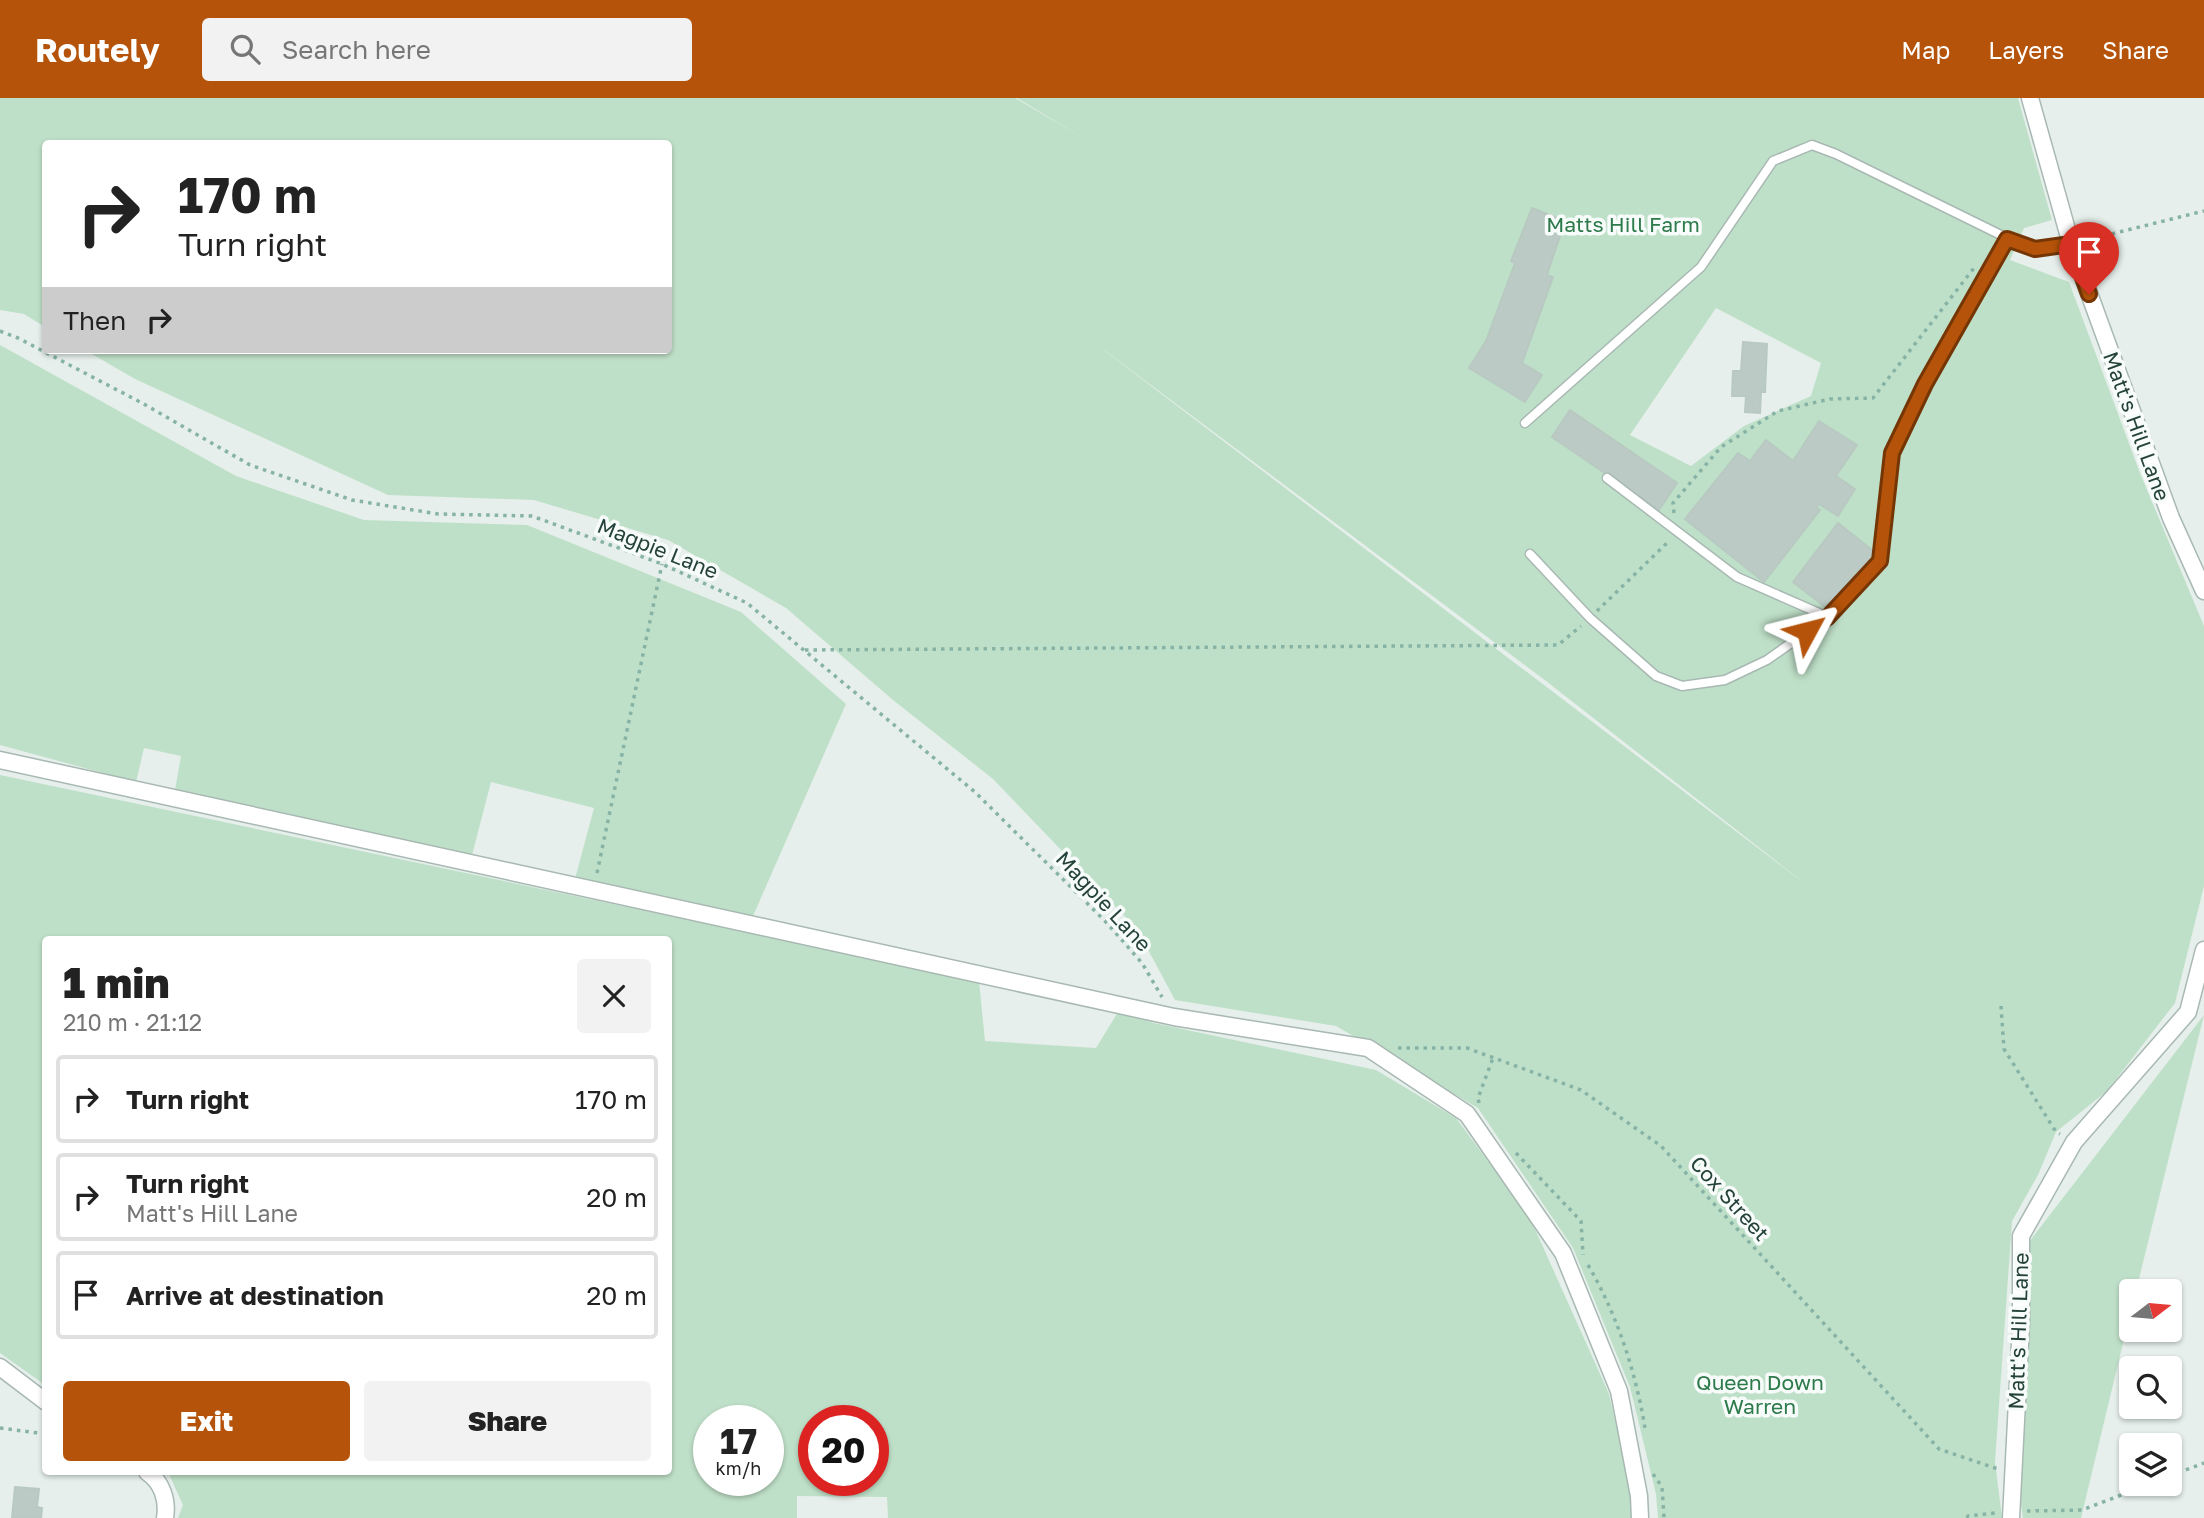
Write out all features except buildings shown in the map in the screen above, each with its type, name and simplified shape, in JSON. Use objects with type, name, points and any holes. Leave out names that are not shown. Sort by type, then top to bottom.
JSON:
[{"type":"street","name":"Matt's Hill Lane","points":[[2030,98],[2071,244],[2171,518],[2204,591]]},
{"type":"street","points":[[0,760],[1174,1017],[1368,1048],[1467,1114],[1563,1253],[1619,1391],[1639,1496],[1640,1518]]},
{"type":"street","name":"Matt's Hill Lane","points":[[2011,1515],[2021,1324],[2021,1236],[2074,1142],[2188,1012],[2204,950]]},
{"type":"street","points":[[0,1367],[42,1399]]},
{"type":"street","points":[[151,1475],[157,1479],[167,1507],[165,1518]]},
{"type":"lane","points":[[1525,423],[1700,267],[1773,161],[1812,145],[1836,154],[2007,239],[2035,249],[2071,244]]},
{"type":"lane","points":[[1530,554],[1590,618],[1656,676],[1682,686],[1725,680],[1767,660],[1828,617],[1880,561],[1892,453],[1925,384],[2007,239]]},
{"type":"lane","points":[[1607,478],[1737,577],[1828,617]]},
{"type":"path","points":[[2071,244],[2204,211]]},
{"type":"path","points":[[803,650],[1558,645],[1590,618],[1678,532],[1672,503],[1721,447],[1778,411],[1830,399],[1873,398],[1977,264]]},
{"type":"path","name":"Magpie Lane","points":[[0,331],[42,351]]},
{"type":"path","name":"Magpie Lane","points":[[49,354],[142,403],[250,465],[352,500],[438,514],[532,516],[662,564],[747,603],[985,801],[1105,921],[1142,963],[1174,1017]]},
{"type":"path","points":[[594,890],[662,564]]},
{"type":"path","points":[[2001,1006],[2004,1049],[2056,1132],[2074,1142]]},
{"type":"path","name":"Cox Street","points":[[1368,1048],[1467,1048],[1581,1090],[1661,1146],[1939,1449],[2012,1474]]},
{"type":"path","points":[[0,1428],[42,1433]]},
{"type":"path","points":[[2182,1471],[2204,1463]]},
{"type":"path","points":[[1966,1518],[2082,1510],[2119,1496]]},
{"type":"green space","points":[[0,98],[1015,98],[1083,138],[1017,98],[2018,98],[2052,220],[2024,228],[2010,260],[2069,282],[2140,473],[2204,626],[2204,886],[2175,1003],[2107,1091],[2056,1132],[2038,1175],[2012,1221],[1995,1462],[2002,1518],[1658,1518],[1656,1494],[1630,1387],[1573,1248],[1478,1108],[1336,1026],[1175,1000],[1137,929],[993,779],[893,700],[786,608],[668,540],[534,500],[388,495],[135,379],[92,354],[672,354],[672,140],[42,140],[42,325],[24,314],[0,310]],"holes":[[[1716,308],[1821,363],[1811,396],[1744,426],[1691,466],[1630,435]],[[1104,350],[1546,681],[1808,886]]]},
{"type":"green space","points":[[0,345],[236,476],[364,520],[527,525],[741,612],[846,704],[753,916],[575,879],[594,808],[491,782],[472,855],[175,790],[181,756],[144,748],[136,782],[0,745]]},
{"type":"green space","points":[[0,775],[979,981],[985,1041],[1096,1048],[1118,1012],[1154,1023],[1376,1070],[1456,1118],[1530,1218],[1609,1394],[1632,1493],[1633,1518],[888,1518],[887,1497],[797,1496],[797,1518],[178,1518],[183,1505],[169,1475],[672,1475],[672,936],[42,936],[42,1383],[0,1353]]},
{"type":"green space","points":[[2204,1015],[2139,1279],[2119,1279],[2119,1342],[2123,1342],[2081,1518],[2023,1518],[2016,1473],[2029,1242]]},
{"type":"route","points":[[1807,631],[1828,617],[1880,561],[1892,453],[1925,384],[2007,239],[2035,249],[2071,244],[2089,294]]},
{"type":"park label","name":"Matts Hill Farm","points":[[1623,224]]},
{"type":"park label","name":"Queen Down Warren","points":[[1760,1394]]}]
